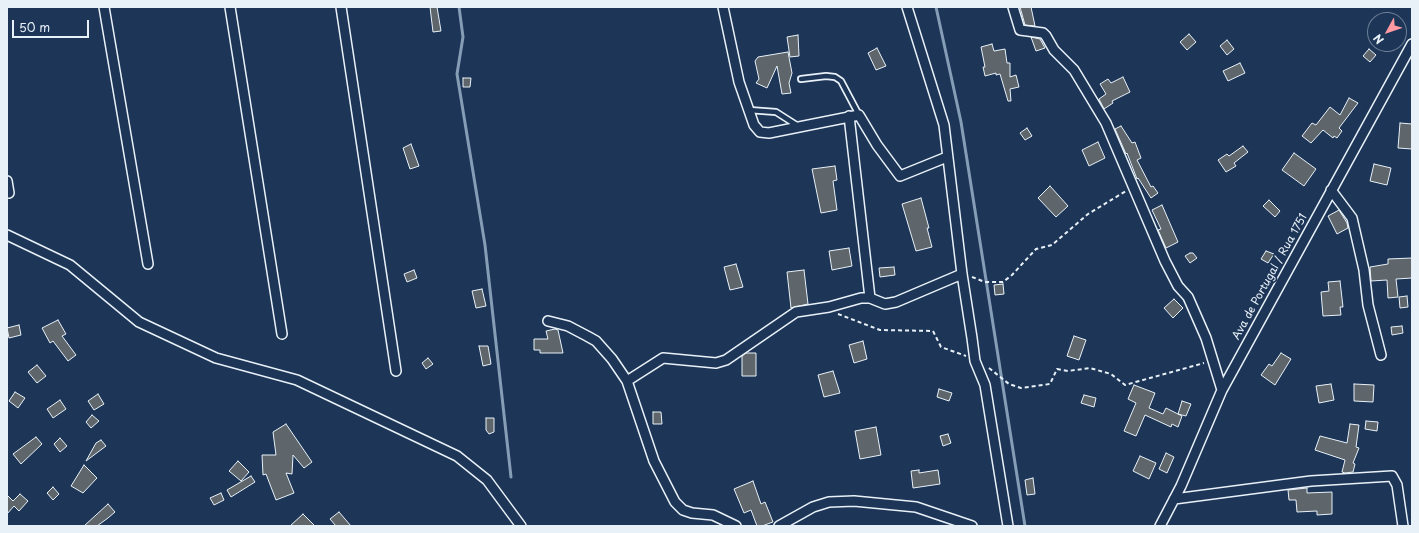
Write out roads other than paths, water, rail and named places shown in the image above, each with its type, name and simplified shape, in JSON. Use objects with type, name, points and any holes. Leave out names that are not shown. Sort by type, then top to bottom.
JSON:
[{"type":"street","points":[[104,7],[148,264]]},
{"type":"street","points":[[230,7],[282,334]]},
{"type":"street","points":[[340,7],[396,371]]},
{"type":"street","points":[[723,7],[739,82],[754,125],[760,132],[769,133],[798,126],[860,115],[877,145],[900,176],[947,157]]},
{"type":"street","points":[[907,7],[939,104],[944,125],[962,274],[975,359],[985,384],[1008,526]]},
{"type":"street","points":[[1013,7],[1020,30],[1043,33],[1054,50],[1074,70],[1106,123],[1132,187],[1173,277],[1188,296],[1206,338],[1222,390]]},
{"type":"street","name":"Ava de Portugal / Rua 1751","points":[[1160,526],[1222,390],[1331,190],[1412,46]]},
{"type":"street","points":[[849,116],[870,298]]},
{"type":"street","points":[[7,181],[9,193]]},
{"type":"street","points":[[1331,190],[1352,218],[1364,270],[1368,305],[1381,356]]},
{"type":"street","points":[[7,235],[70,265],[139,322],[216,358],[297,380],[457,456],[487,480],[521,526]]},
{"type":"street","points":[[627,381],[663,358],[716,363],[726,360],[791,314],[823,308],[861,298],[870,298],[885,304],[896,302],[962,274]]},
{"type":"street","points":[[548,321],[568,326],[596,341],[612,359],[627,381],[654,461],[675,502],[683,510],[692,513],[713,515],[736,526]]},
{"type":"street","points":[[1174,498],[1310,481],[1392,476],[1397,485],[1403,526]]},
{"type":"street","points":[[778,526],[823,504],[854,501],[916,507],[972,526]]},
{"type":"lane","points":[[801,79],[826,76],[835,77],[841,81],[860,115]]},
{"type":"lane","points":[[749,110],[776,112],[798,126]]},
{"type":"waterway","points":[[459,7],[463,37],[457,74],[485,245],[511,477]]},
{"type":"waterway","points":[[936,7],[961,122],[1025,526]]}]
